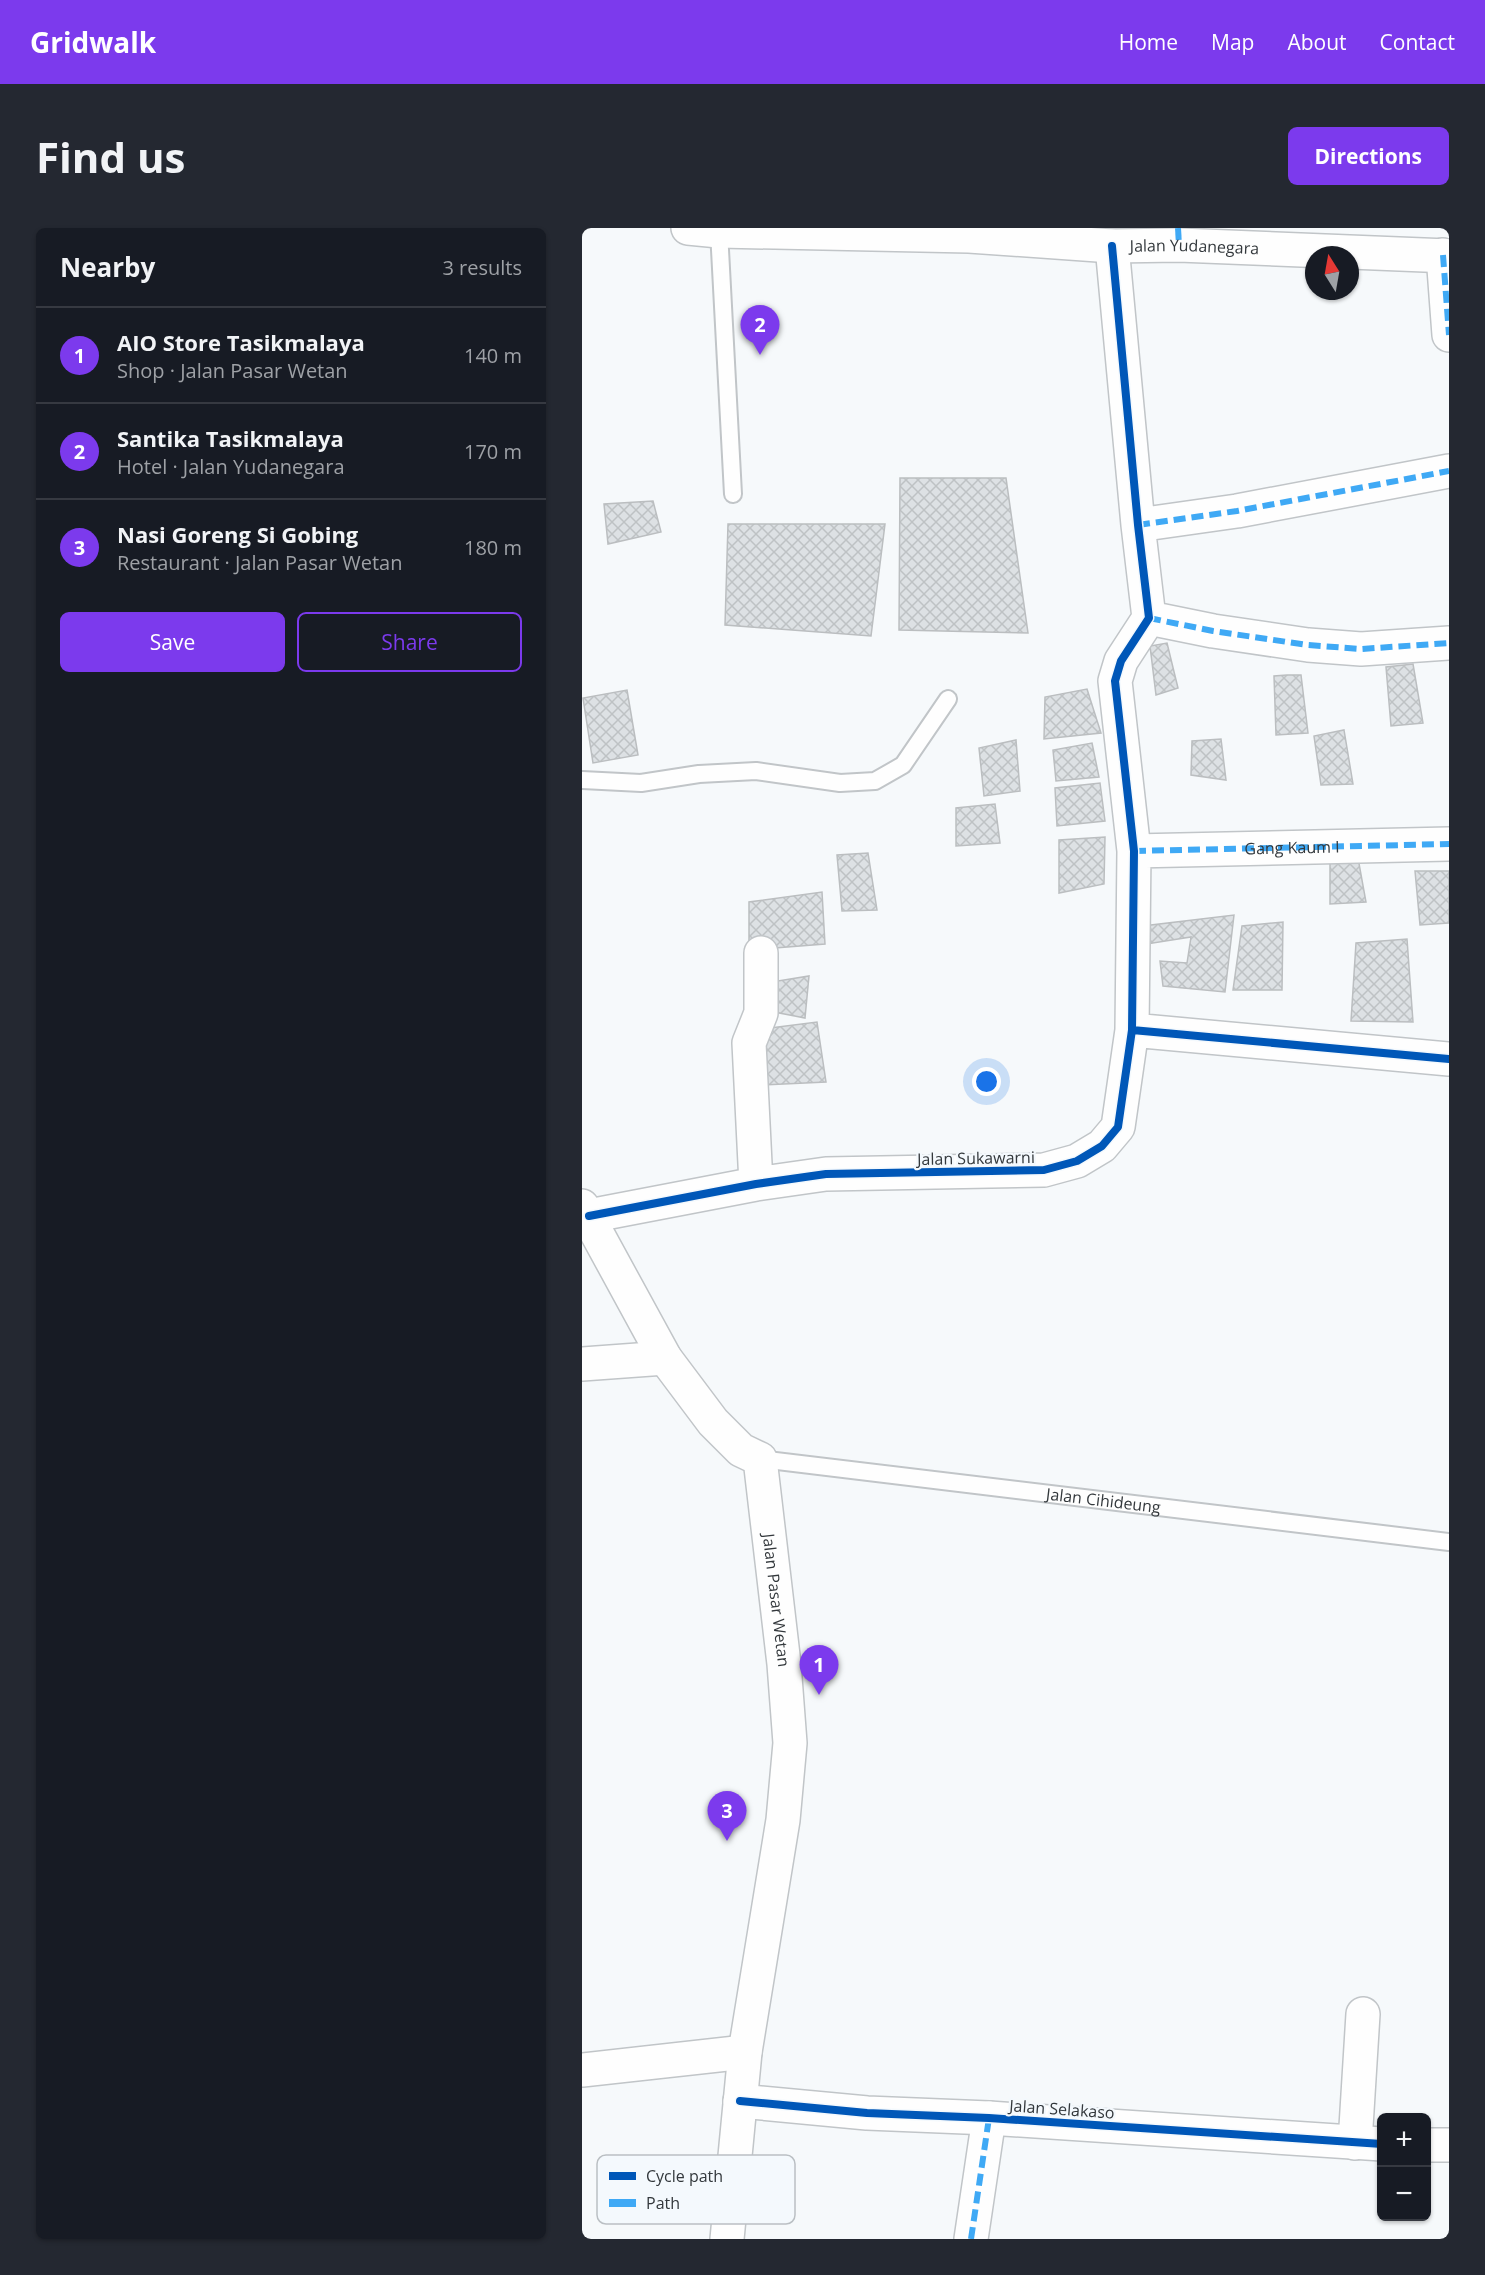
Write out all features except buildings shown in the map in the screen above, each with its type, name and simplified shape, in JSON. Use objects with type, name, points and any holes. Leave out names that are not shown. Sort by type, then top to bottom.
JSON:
[{"type":"street","name":"Jalan Yudanegara","points":[[688,228],[719,231],[1100,239],[1178,236],[1446,255]]},
{"type":"street","points":[[1100,239],[1149,618],[1213,631],[1308,645],[1360,649],[1449,643]]},
{"type":"street","points":[[1446,255],[1449,335]]},
{"type":"street","points":[[1138,525],[1226,513],[1449,471]]},
{"type":"street","name":"Jalan Sukawarni","points":[[585,1211],[826,1174],[1044,1170],[1077,1161],[1102,1146],[1118,1127],[1132,1030],[1134,851],[1114,681],[1121,661],[1149,618]]},
{"type":"street","name":"Gang Kaum I","points":[[1134,851],[1449,844]]},
{"type":"street","points":[[756,1184],[749,1043],[761,1013],[761,953]]},
{"type":"street","points":[[1132,1030],[1449,1059]]},
{"type":"street","points":[[585,1211],[665,1358],[725,1434],[741,1450],[760,1459]]},
{"type":"street","points":[[582,1364],[665,1358]]},
{"type":"street","name":"Jalan Pasar Wetan","points":[[735,2155],[745,2052],[783,1820],[790,1743],[784,1664],[760,1459]]},
{"type":"street","points":[[1363,2014],[1368,2143]]},
{"type":"street","points":[[582,2070],[745,2052]]},
{"type":"street","name":"Jalan Selakaso","points":[[740,2101],[867,2113],[988,2118],[1368,2143]]},
{"type":"street","points":[[971,2239],[988,2118]]},
{"type":"street","points":[[1431,2145],[1449,2145]]},
{"type":"street","name":"Jalan Pasar Wetan","points":[[728,2239],[729,2224]]},
{"type":"lane","points":[[719,231],[733,494]]},
{"type":"lane","points":[[582,780],[641,783],[699,774],[756,771],[840,783],[875,781],[903,765],[948,699]]},
{"type":"lane","name":"Jalan Cihideung","points":[[760,1459],[1449,1542]]},
{"type":"marked path","points":[[1178,228],[1179,245]]},
{"type":"marked path","points":[[1443,255],[1449,335]]},
{"type":"marked path","points":[[1138,525],[1237,511],[1449,471]]},
{"type":"marked path","points":[[1149,618],[1213,631],[1308,645],[1361,649],[1449,643]]},
{"type":"marked path","points":[[1134,851],[1449,844]]},
{"type":"marked path","points":[[971,2239],[989,2118]]},
{"type":"cycle path","points":[[1112,246],[1149,618],[1121,661],[1115,681],[1134,851],[1132,1030]]},
{"type":"cycle path","points":[[589,1216],[756,1184],[826,1174],[1044,1170],[1077,1161],[1102,1146],[1118,1127],[1132,1030],[1449,1059]]},
{"type":"cycle path","points":[[740,2101],[867,2113],[989,2118],[1377,2144]]},
{"type":"place","name":"Santika Tasikmalaya","points":[[760,355]]},
{"type":"place","name":"AIO Store Tasikmalaya","points":[[819,1695]]},
{"type":"place","name":"Nasi Goreng Si Gobing","points":[[727,1841]]}]
